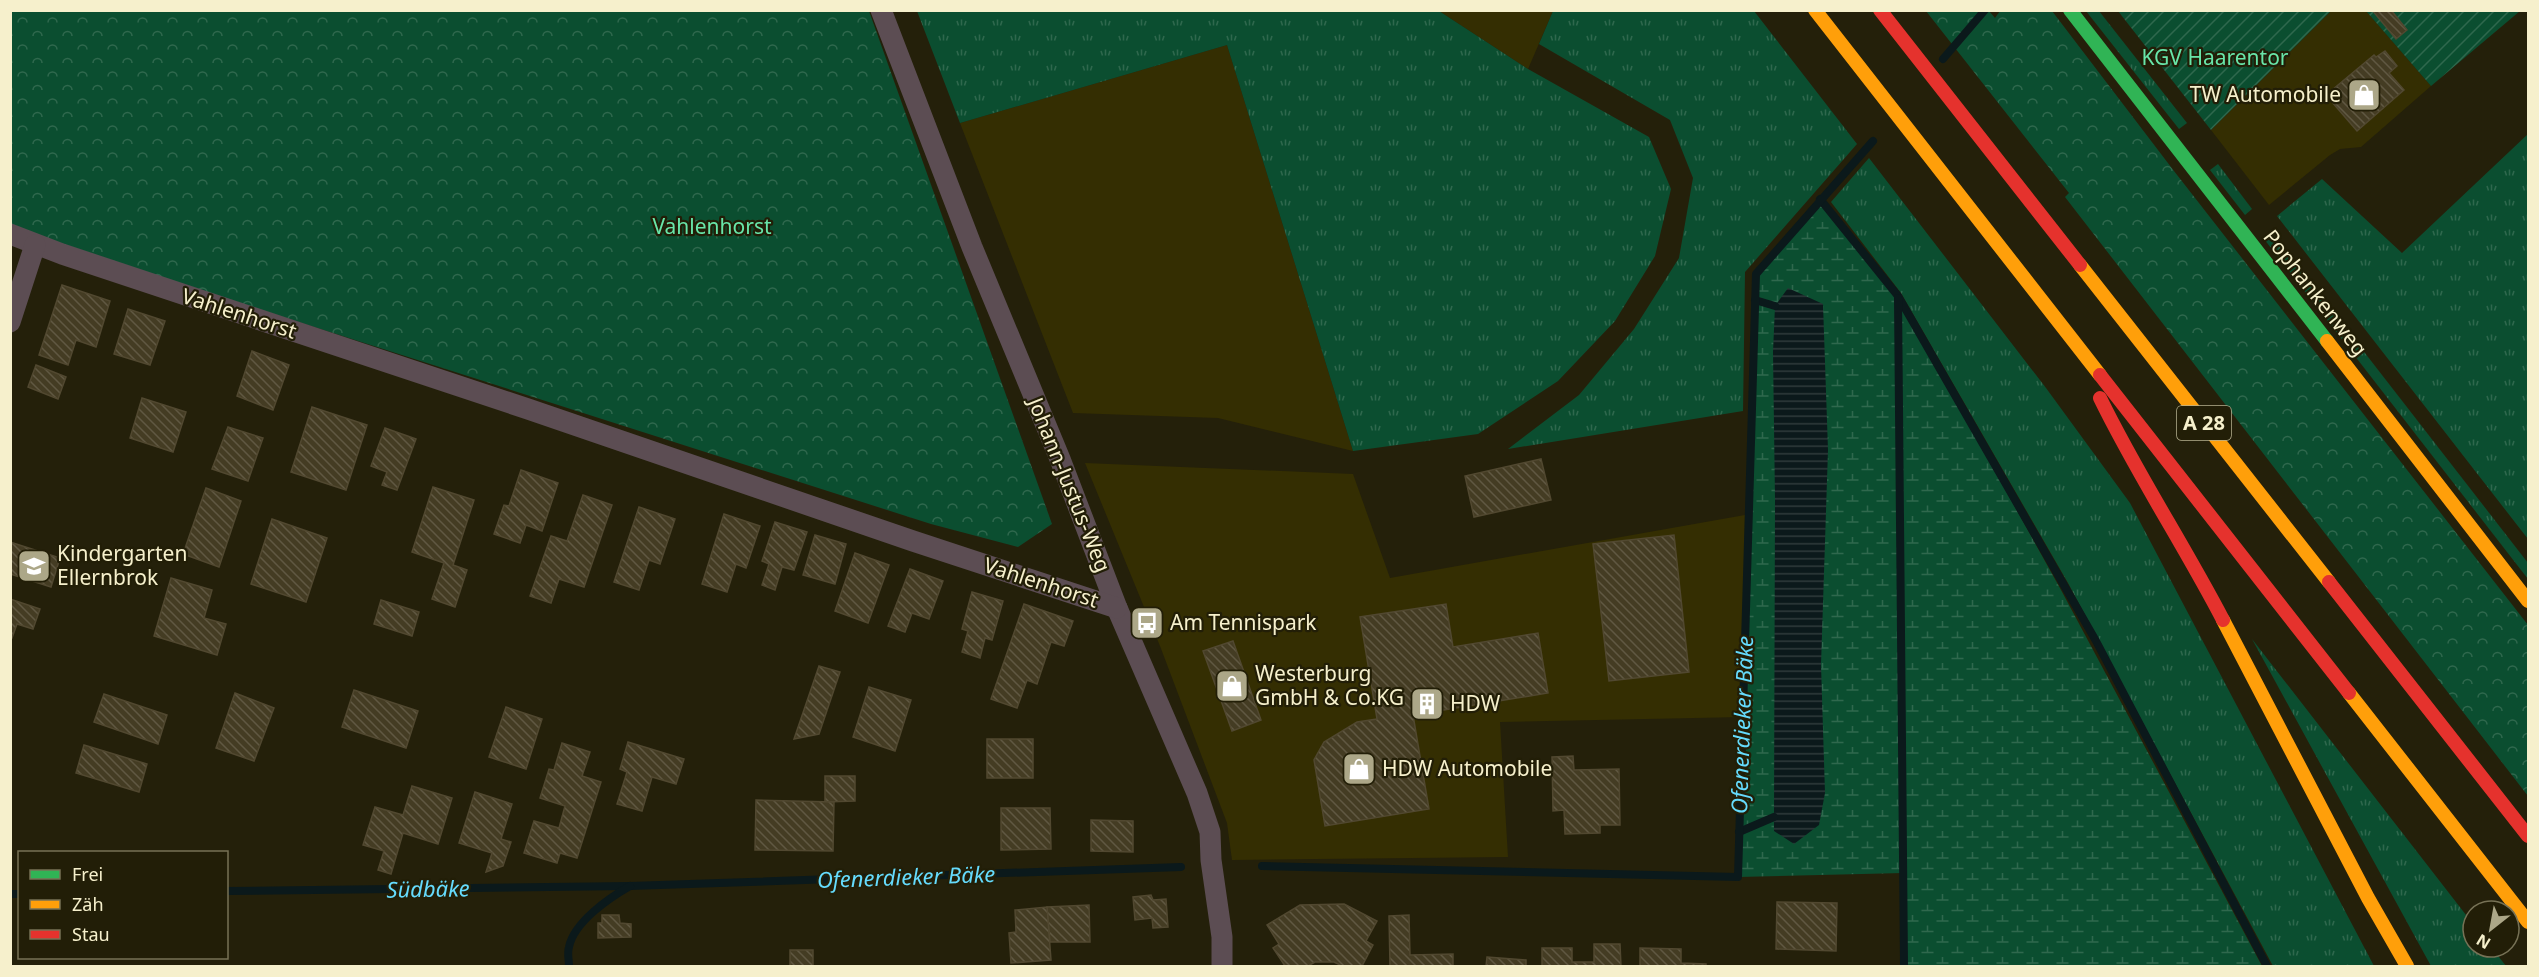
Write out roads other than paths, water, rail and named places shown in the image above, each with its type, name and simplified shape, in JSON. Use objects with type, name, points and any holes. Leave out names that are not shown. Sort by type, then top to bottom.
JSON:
[{"type":"main road","name":"A 28","points":[[1815,10],[2529,922]]},
{"type":"main road","name":"A 28","points":[[1880,10],[2529,836]]},
{"type":"main road","name":"Pophankenweg","points":[[2070,10],[2529,601]]},
{"type":"main road","points":[[2074,343],[2128,455],[2199,573],[2368,898],[2407,966]]},
{"type":"street","name":"Johann-Justus-Weg","points":[[881,10],[972,247],[1060,459],[1118,608],[1197,793],[1210,832],[1211,860],[1222,937],[1222,966]]},
{"type":"street","name":"Vahlenhorst","points":[[10,234],[35,245],[1118,608]]},
{"type":"street","points":[[10,322],[35,245]]},
{"type":"waterway","name":"Ofenerdieker Bäke","points":[[1943,59],[1985,10]]},
{"type":"waterway","name":"Ofenerdieker Bäke","points":[[1262,866],[1738,877],[1756,274],[1873,141]]},
{"type":"waterway","points":[[1820,199],[1898,296],[2096,641],[2267,966]]},
{"type":"waterway","points":[[1898,298],[1904,966]]},
{"type":"waterway","points":[[1755,300],[1775,306]]},
{"type":"waterway","points":[[1739,832],[1774,817]]},
{"type":"waterway","name":"Ofenerdieker Bäke","points":[[228,891],[630,886],[1181,867]]},
{"type":"waterway","points":[[569,966],[568,949],[578,929],[603,904],[630,886]]},
{"type":"waterway","name":"Südbäke","points":[[10,894],[18,894]]},
{"type":"place","name":"TW Automobile","points":[[2364,95]]},
{"type":"place","name":"Kindergarten Ellernbrok","points":[[34,566]]},
{"type":"place","name":"Am Tennispark","points":[[1147,623]]},
{"type":"place","name":"Westerburg GmbH & Co.KG","points":[[1232,686]]},
{"type":"place","name":"HDW","points":[[1427,704]]},
{"type":"place","name":"HDW Automobile","points":[[1359,769]]},
{"type":"park label","name":"KGV Haarentor","points":[[2215,58]]}]
